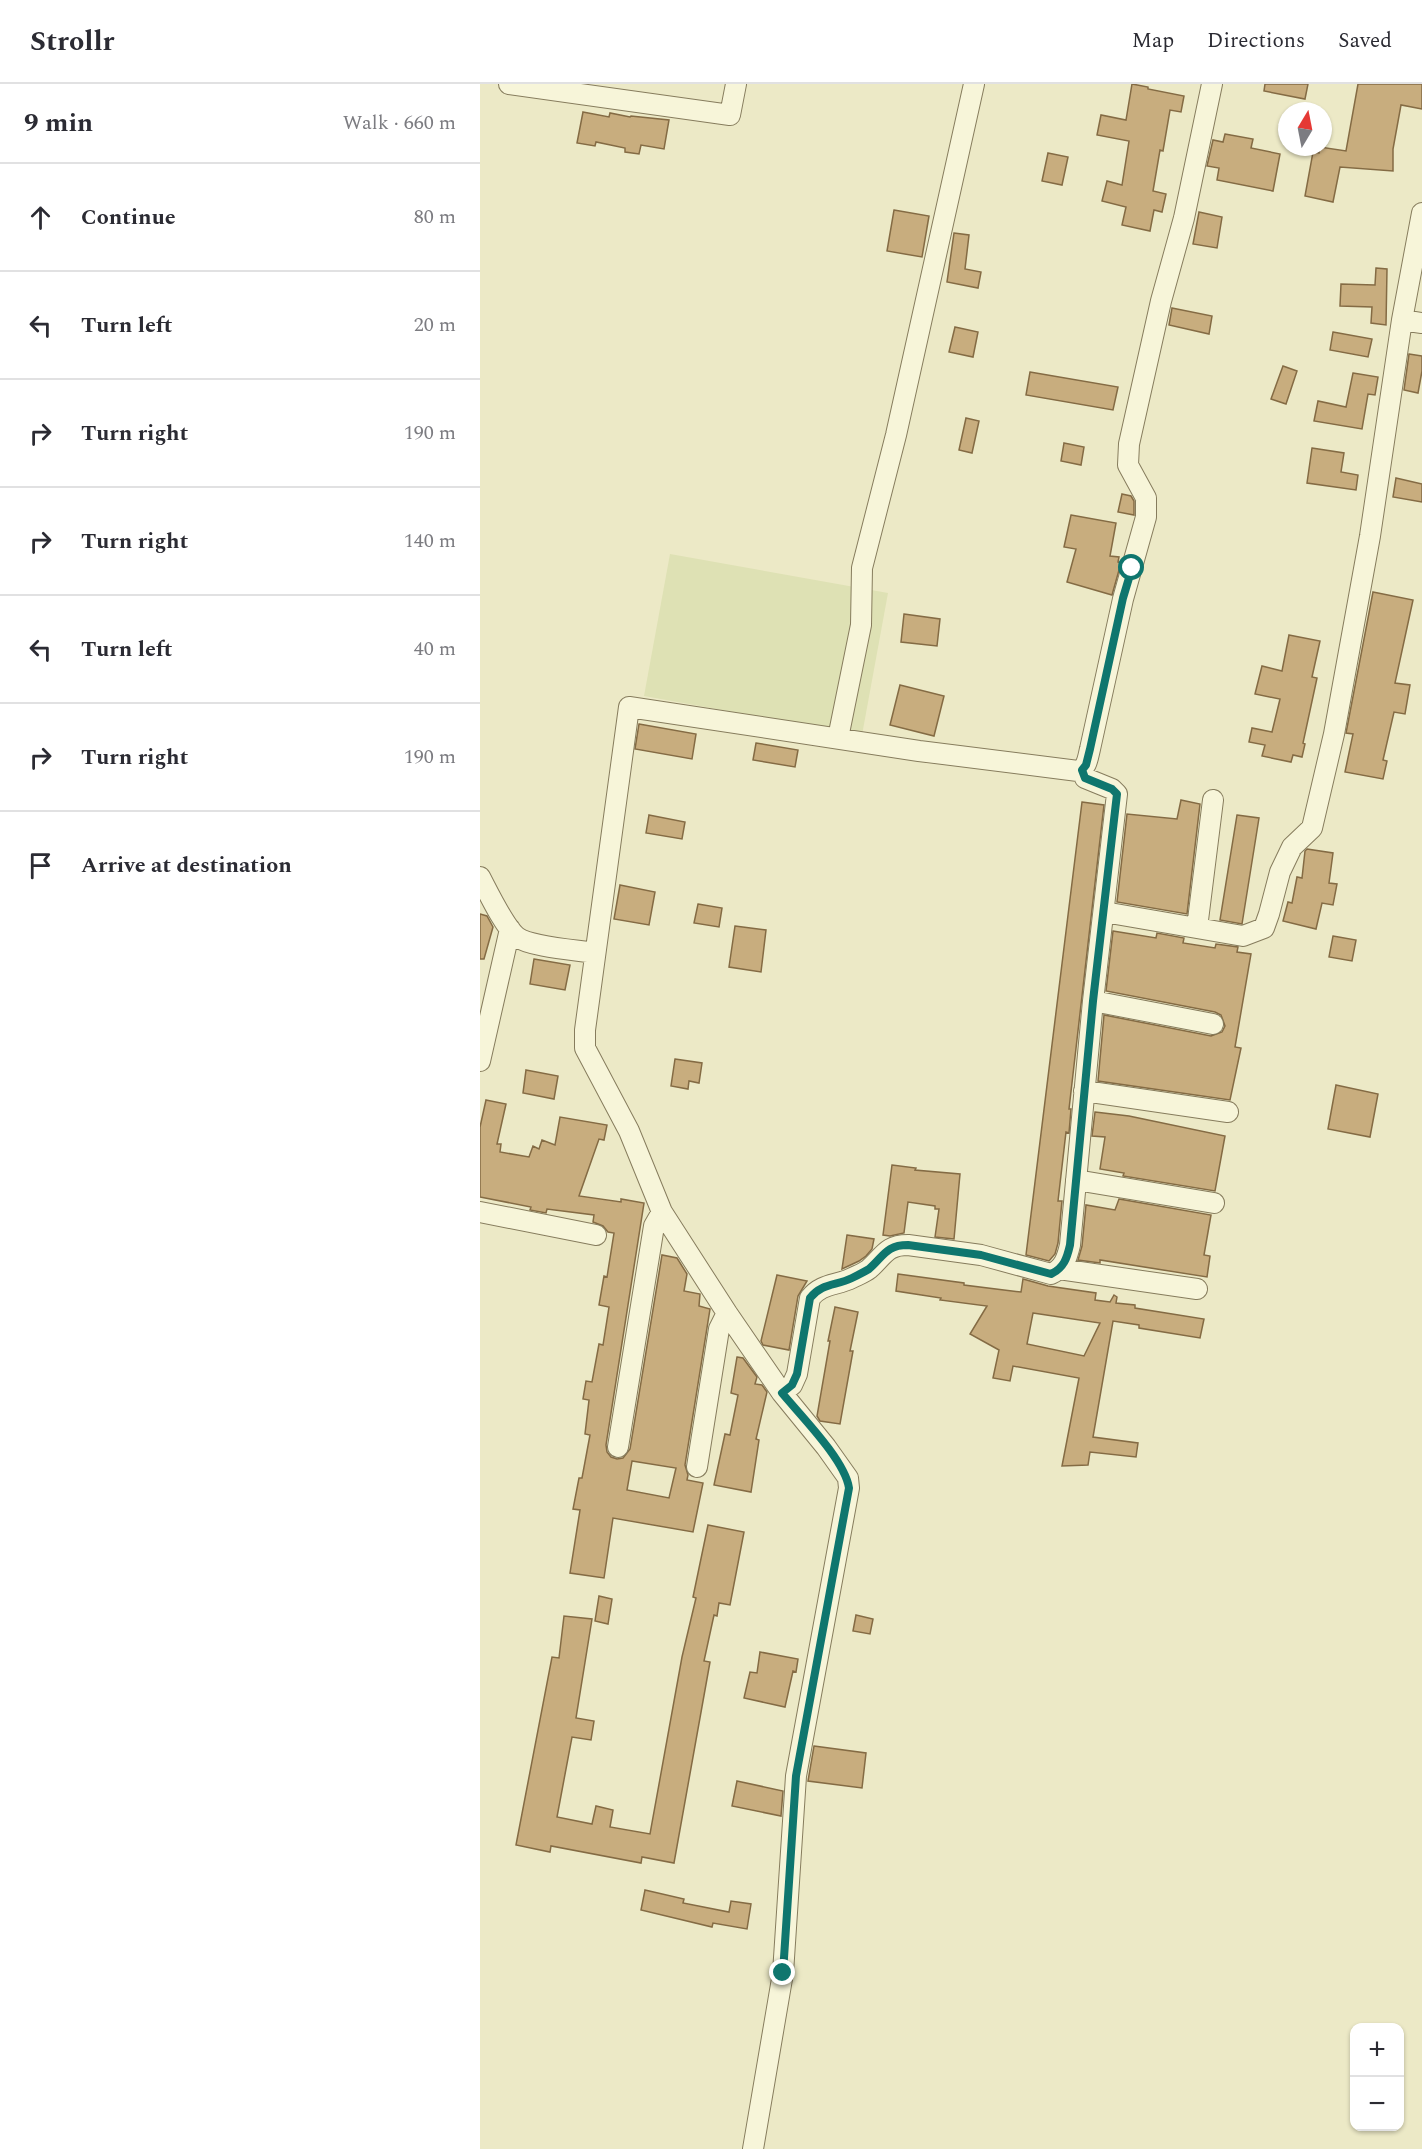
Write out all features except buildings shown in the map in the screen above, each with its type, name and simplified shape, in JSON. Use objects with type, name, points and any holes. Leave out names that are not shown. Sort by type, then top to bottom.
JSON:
[{"type":"street","points":[[509,84],[730,115],[736,84]]},
{"type":"street","points":[[838,738],[861,625],[862,568],[896,435],[974,84]]},
{"type":"street","points":[[753,2149],[783,1973],[796,1776],[849,1488],[848,1478],[782,1393],[662,1212],[629,1131],[585,1048],[585,1030],[629,707],[919,751],[1082,770],[1086,765],[1123,598],[1146,517],[1146,498],[1128,465],[1130,444],[1161,302],[1184,218],[1212,84]]},
{"type":"street","points":[[1104,912],[1243,936],[1264,928],[1280,872],[1292,847],[1312,828],[1334,734],[1370,536],[1402,320],[1422,213]]},
{"type":"street","points":[[1402,320],[1422,323]]},
{"type":"street","points":[[782,1393],[792,1385],[797,1374],[810,1298],[817,1289],[849,1280],[868,1270],[890,1248],[908,1245],[981,1255],[1051,1274],[1059,1269],[1067,1258],[1117,794],[1112,789],[1085,778],[1082,770]]},
{"type":"street","points":[[1197,928],[1213,800]]},
{"type":"street","points":[[480,877],[510,929],[518,938],[531,944],[595,953]]},
{"type":"street","points":[[480,1061],[510,929]]},
{"type":"street","points":[[1093,1001],[1213,1024]]},
{"type":"street","points":[[1084,1091],[1228,1112]]},
{"type":"street","points":[[1076,1180],[1214,1203]]},
{"type":"street","points":[[480,1212],[596,1235]]},
{"type":"street","points":[[618,1448],[654,1226],[662,1212]]},
{"type":"street","points":[[1059,1269],[1197,1289]]},
{"type":"street","points":[[697,1467],[719,1329],[727,1312]]},
{"type":"green space","points":[[670,554],[888,593],[862,735],[644,696]]},
{"type":"route","points":[[783,1973],[796,1776],[849,1498],[849,1488],[848,1478],[782,1393],[792,1385],[797,1374],[810,1298],[817,1289],[849,1280],[868,1270],[890,1248],[908,1245],[981,1255],[1051,1274],[1063,1265],[1067,1258],[1117,794],[1112,789],[1085,778],[1082,770],[1086,765],[1090,749],[1123,598],[1132,568]]}]
